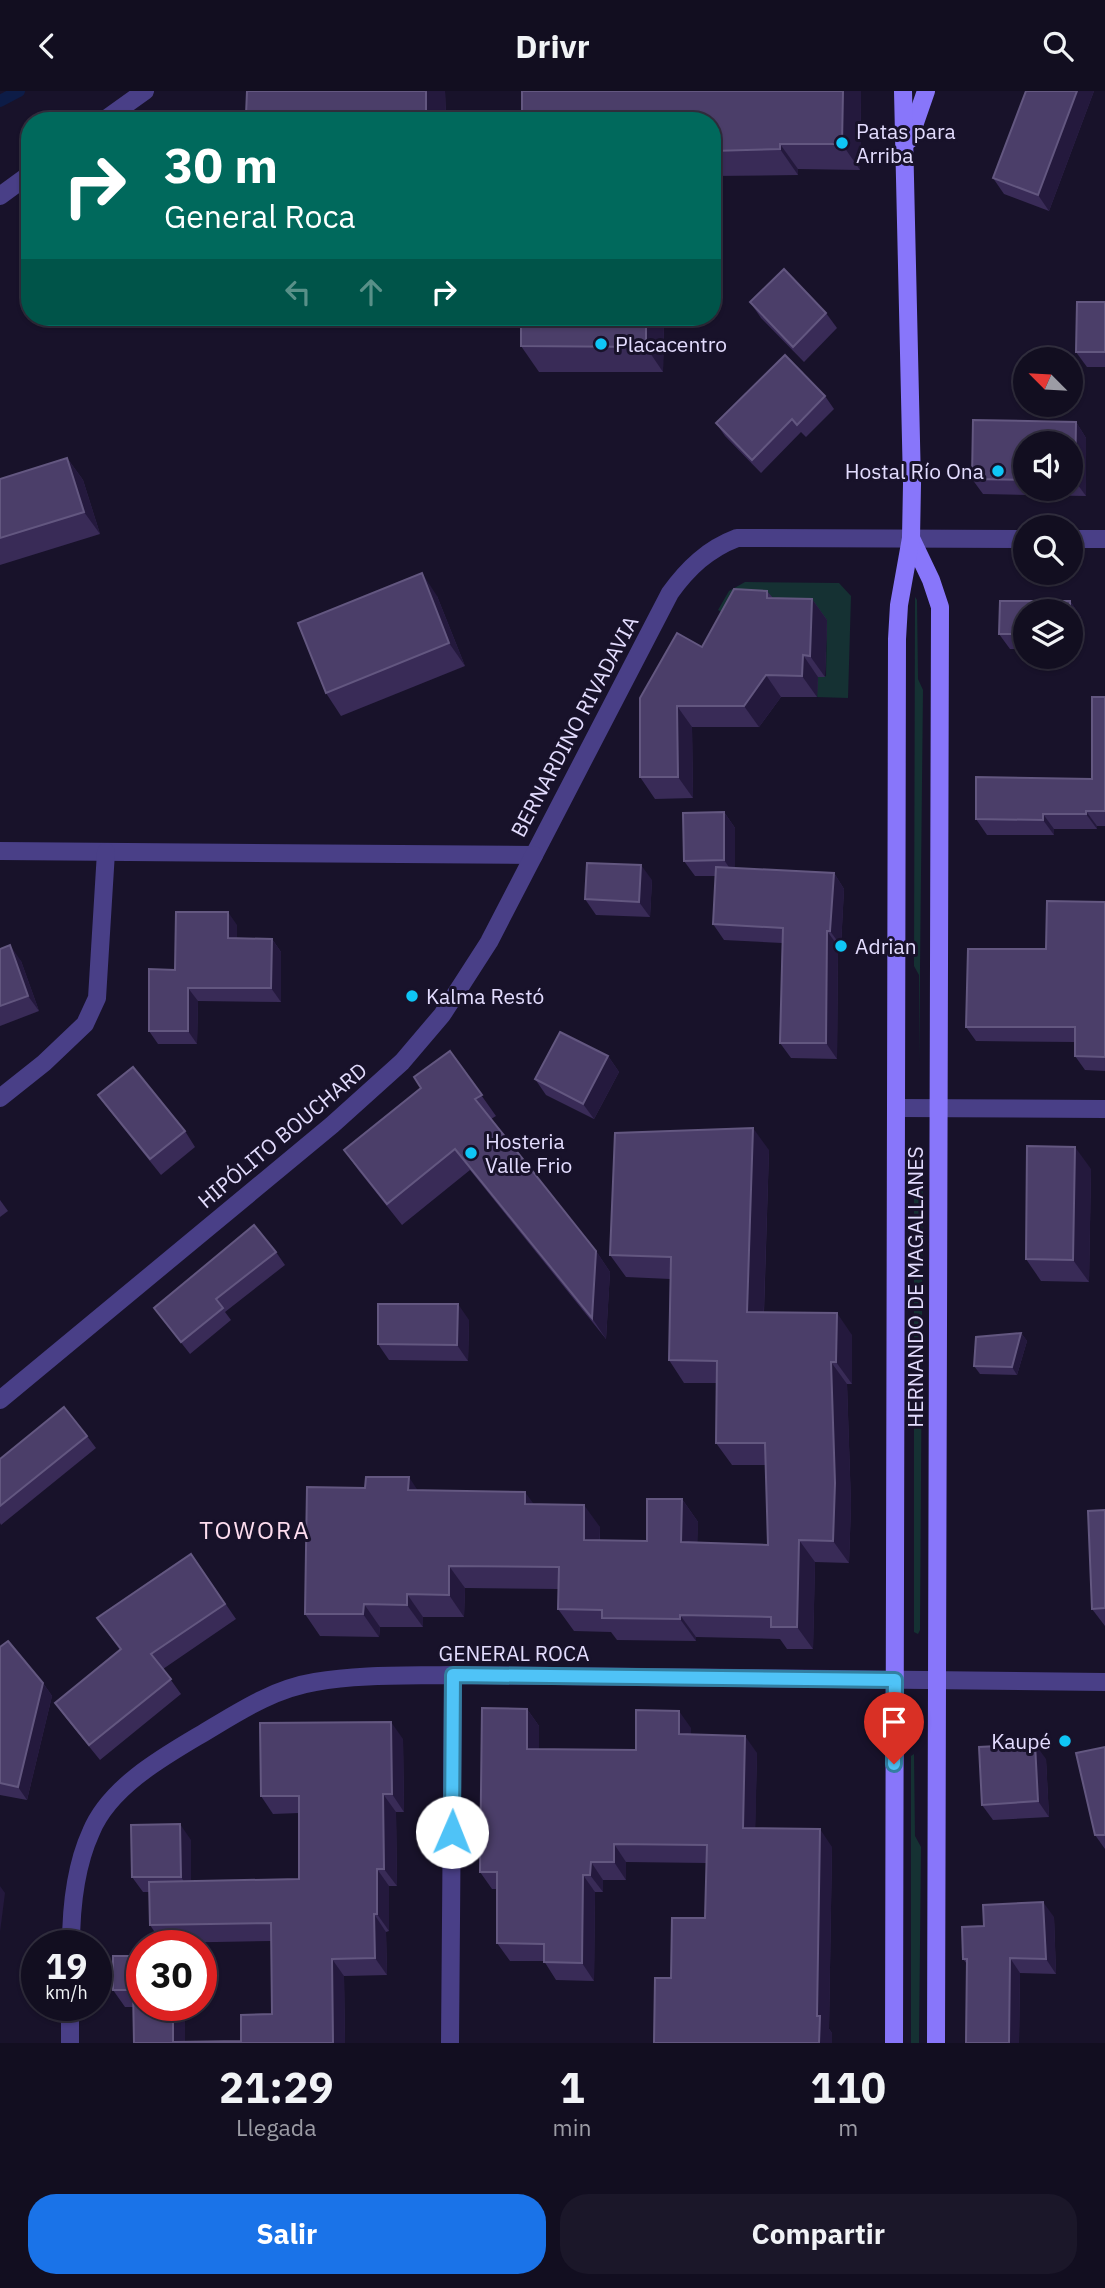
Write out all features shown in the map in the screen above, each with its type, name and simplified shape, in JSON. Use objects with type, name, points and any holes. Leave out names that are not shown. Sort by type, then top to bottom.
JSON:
[{"type":"main road","name":"HERNANDO DE MAGALLANES","points":[[894,2043],[897,639],[898,605],[911,538],[903,91]]},
{"type":"main road","name":"HERNANDO DE MAGALLANES","points":[[905,153],[926,91]]},
{"type":"main road","name":"HERNANDO DE MAGALLANES","points":[[911,538],[931,580],[940,607],[936,2043]]},
{"type":"street","points":[[116,112],[145,91]]},
{"type":"street","points":[[0,196],[21,181]]},
{"type":"street","name":"BERNARDINO RIVADAVIA","points":[[0,851],[534,855],[670,593],[685,573],[720,545],[737,538],[1013,539]]},
{"type":"street","points":[[1083,539],[1105,539]]},
{"type":"street","points":[[0,1098],[44,1063],[85,1024],[97,998],[106,852]]},
{"type":"street","name":"HIPÓLITO BOUCHARD","points":[[0,1400],[332,1125],[402,1062],[442,1016],[489,942],[534,855]]},
{"type":"street","points":[[897,1108],[1105,1109]]},
{"type":"street","points":[[450,2043],[453,1675]]},
{"type":"street","name":"GENERAL ROCA","points":[[72,1930],[78,1870],[91,1829],[112,1800],[149,1765],[253,1703],[286,1688],[350,1677],[453,1675],[1105,1682]]},
{"type":"street","points":[[70,2021],[70,2043]]},
{"type":"green space","points":[[745,582],[839,583],[851,596],[848,698],[817,697],[818,677],[826,676],[827,620],[741,623],[718,610],[729,591]]},
{"type":"green space","points":[[915,597],[918,679],[923,690],[919,1062],[919,975],[914,966]]},
{"type":"green space","points":[[920,1166],[923,1170],[918,1634],[914,1632],[914,1170]]},
{"type":"green space","points":[[914,1754],[915,1836],[921,1847],[919,2043],[911,2043],[911,1756]]},
{"type":"building","points":[[247,91],[426,91],[426,112],[246,112]]},
{"type":"building","points":[[522,91],[843,91],[842,144],[780,144],[780,149],[721,151],[721,112],[522,112]]},
{"type":"building","points":[[1026,91],[1077,91],[1038,195],[993,178]]},
{"type":"building","points":[[784,269],[826,313],[793,347],[750,302]]},
{"type":"building","points":[[1077,302],[1105,302],[1105,352],[1083,352],[1083,347],[1076,347]]},
{"type":"building","points":[[521,326],[646,326],[646,347],[521,346]]},
{"type":"building","points":[[785,355],[825,396],[797,425],[792,419],[752,460],[716,423]]},
{"type":"building","points":[[973,420],[1076,422],[1076,431],[1013,431],[1013,480],[972,479]]},
{"type":"building","points":[[67,458],[84,512],[0,538],[0,479]]},
{"type":"building","points":[[422,573],[449,643],[326,693],[298,623]]},
{"type":"building","points":[[734,589],[767,591],[767,598],[812,599],[810,656],[803,655],[802,676],[766,675],[744,706],[677,706],[678,777],[640,777],[640,698],[677,633],[702,647]]},
{"type":"building","points":[[1000,601],[1013,601],[1013,634],[999,634]]},
{"type":"building","points":[[1092,697],[1105,697],[1105,811],[1043,814],[1043,820],[976,819],[976,777],[1092,779]]},
{"type":"building","points":[[724,812],[724,860],[684,861],[683,813]]},
{"type":"building","points":[[587,863],[641,865],[639,902],[585,899]]},
{"type":"building","points":[[716,867],[834,873],[830,931],[827,931],[826,1043],[780,1043],[783,928],[713,924]]},
{"type":"building","points":[[1047,901],[1105,902],[1105,1057],[1075,1056],[1075,1027],[966,1027],[968,949],[1046,949]]},
{"type":"building","points":[[176,912],[228,912],[228,938],[272,939],[271,988],[188,988],[188,1031],[149,1031],[149,969],[175,970]]},
{"type":"building","points":[[10,945],[28,996],[0,1006],[0,949]]},
{"type":"building","points":[[560,1032],[608,1056],[583,1104],[535,1079]]},
{"type":"building","points":[[450,1051],[482,1095],[475,1099],[596,1251],[592,1318],[455,1149],[387,1204],[344,1150],[421,1088],[414,1077]]},
{"type":"building","points":[[133,1067],[185,1131],[150,1159],[98,1095]]},
{"type":"building","points":[[753,1128],[747,1312],[837,1313],[836,1362],[831,1362],[835,1483],[833,1541],[799,1540],[797,1627],[771,1627],[771,1617],[680,1615],[680,1619],[602,1618],[602,1610],[558,1609],[559,1567],[449,1566],[449,1595],[407,1594],[407,1605],[364,1604],[363,1614],[305,1614],[307,1487],[365,1488],[366,1477],[409,1477],[408,1490],[525,1492],[525,1504],[584,1505],[584,1540],[647,1541],[647,1499],[682,1499],[681,1542],[768,1545],[765,1443],[716,1443],[717,1361],[669,1360],[671,1257],[610,1255],[615,1133]]},
{"type":"building","points":[[1027,1146],[1075,1147],[1073,1260],[1026,1259]]},
{"type":"building","points":[[254,1225],[276,1252],[216,1299],[223,1308],[181,1342],[154,1308]]},
{"type":"building","points":[[378,1304],[458,1304],[457,1345],[378,1344]]},
{"type":"building","points":[[1021,1333],[1012,1367],[974,1366],[976,1337]]},
{"type":"building","points":[[64,1407],[87,1436],[0,1506],[0,1459]]},
{"type":"building","points":[[1105,1510],[1105,1608],[1092,1609],[1088,1511]]},
{"type":"building","points":[[191,1554],[225,1604],[151,1654],[171,1679],[89,1745],[55,1703],[121,1649],[97,1618]]},
{"type":"building","points":[[8,1641],[43,1683],[18,1787],[0,1783],[0,1647]]},
{"type":"building","points":[[482,1708],[527,1709],[527,1749],[636,1750],[636,1710],[679,1711],[679,1734],[745,1736],[743,1828],[820,1829],[817,2016],[820,2016],[819,2043],[654,2043],[655,1978],[671,1978],[672,1918],[705,1918],[707,1845],[614,1844],[614,1862],[591,1862],[590,1875],[583,1875],[582,1963],[544,1962],[544,1944],[497,1943],[497,1872],[480,1872]]},
{"type":"building","points":[[391,1722],[392,1794],[383,1794],[384,1869],[377,1869],[375,1958],[332,1959],[333,2043],[134,2043],[134,2021],[173,2021],[173,2042],[241,2041],[241,2015],[272,2014],[271,1923],[150,1925],[149,1882],[299,1879],[299,1796],[261,1796],[260,1723]]},
{"type":"building","points":[[1035,1744],[1038,1801],[982,1805],[979,1747]]},
{"type":"building","points":[[1105,1747],[1105,1835],[1095,1835],[1076,1753]]},
{"type":"building","points":[[180,1824],[181,1877],[132,1877],[131,1825]]},
{"type":"building","points":[[1043,1902],[1046,1959],[1010,1958],[1009,2043],[966,2043],[967,1959],[963,1959],[962,1927],[984,1926],[983,1905]]},
{"type":"building","points":[[113,1956],[126,1956],[126,1990],[113,1990]]},
{"type":"waterway","points":[[0,101],[19,91]]},
{"type":"place","name":"Patas para Arriba","points":[[842,143]]},
{"type":"place","name":"Placacentro","points":[[601,344]]},
{"type":"place","name":"Hostal Río Ona","points":[[998,471]]},
{"type":"place","name":"Adrian","points":[[841,946]]},
{"type":"place","name":"Kalma Restó","points":[[412,996]]},
{"type":"place","name":"Hosteria Valle Frio","points":[[471,1153]]},
{"type":"place","name":"Kaupé","points":[[1065,1741]]},
{"type":"district","name":"TOWORA","points":[[255,1530]]},
{"type":"route","points":[[452,1832],[453,1675],[895,1680],[894,1764]]}]
